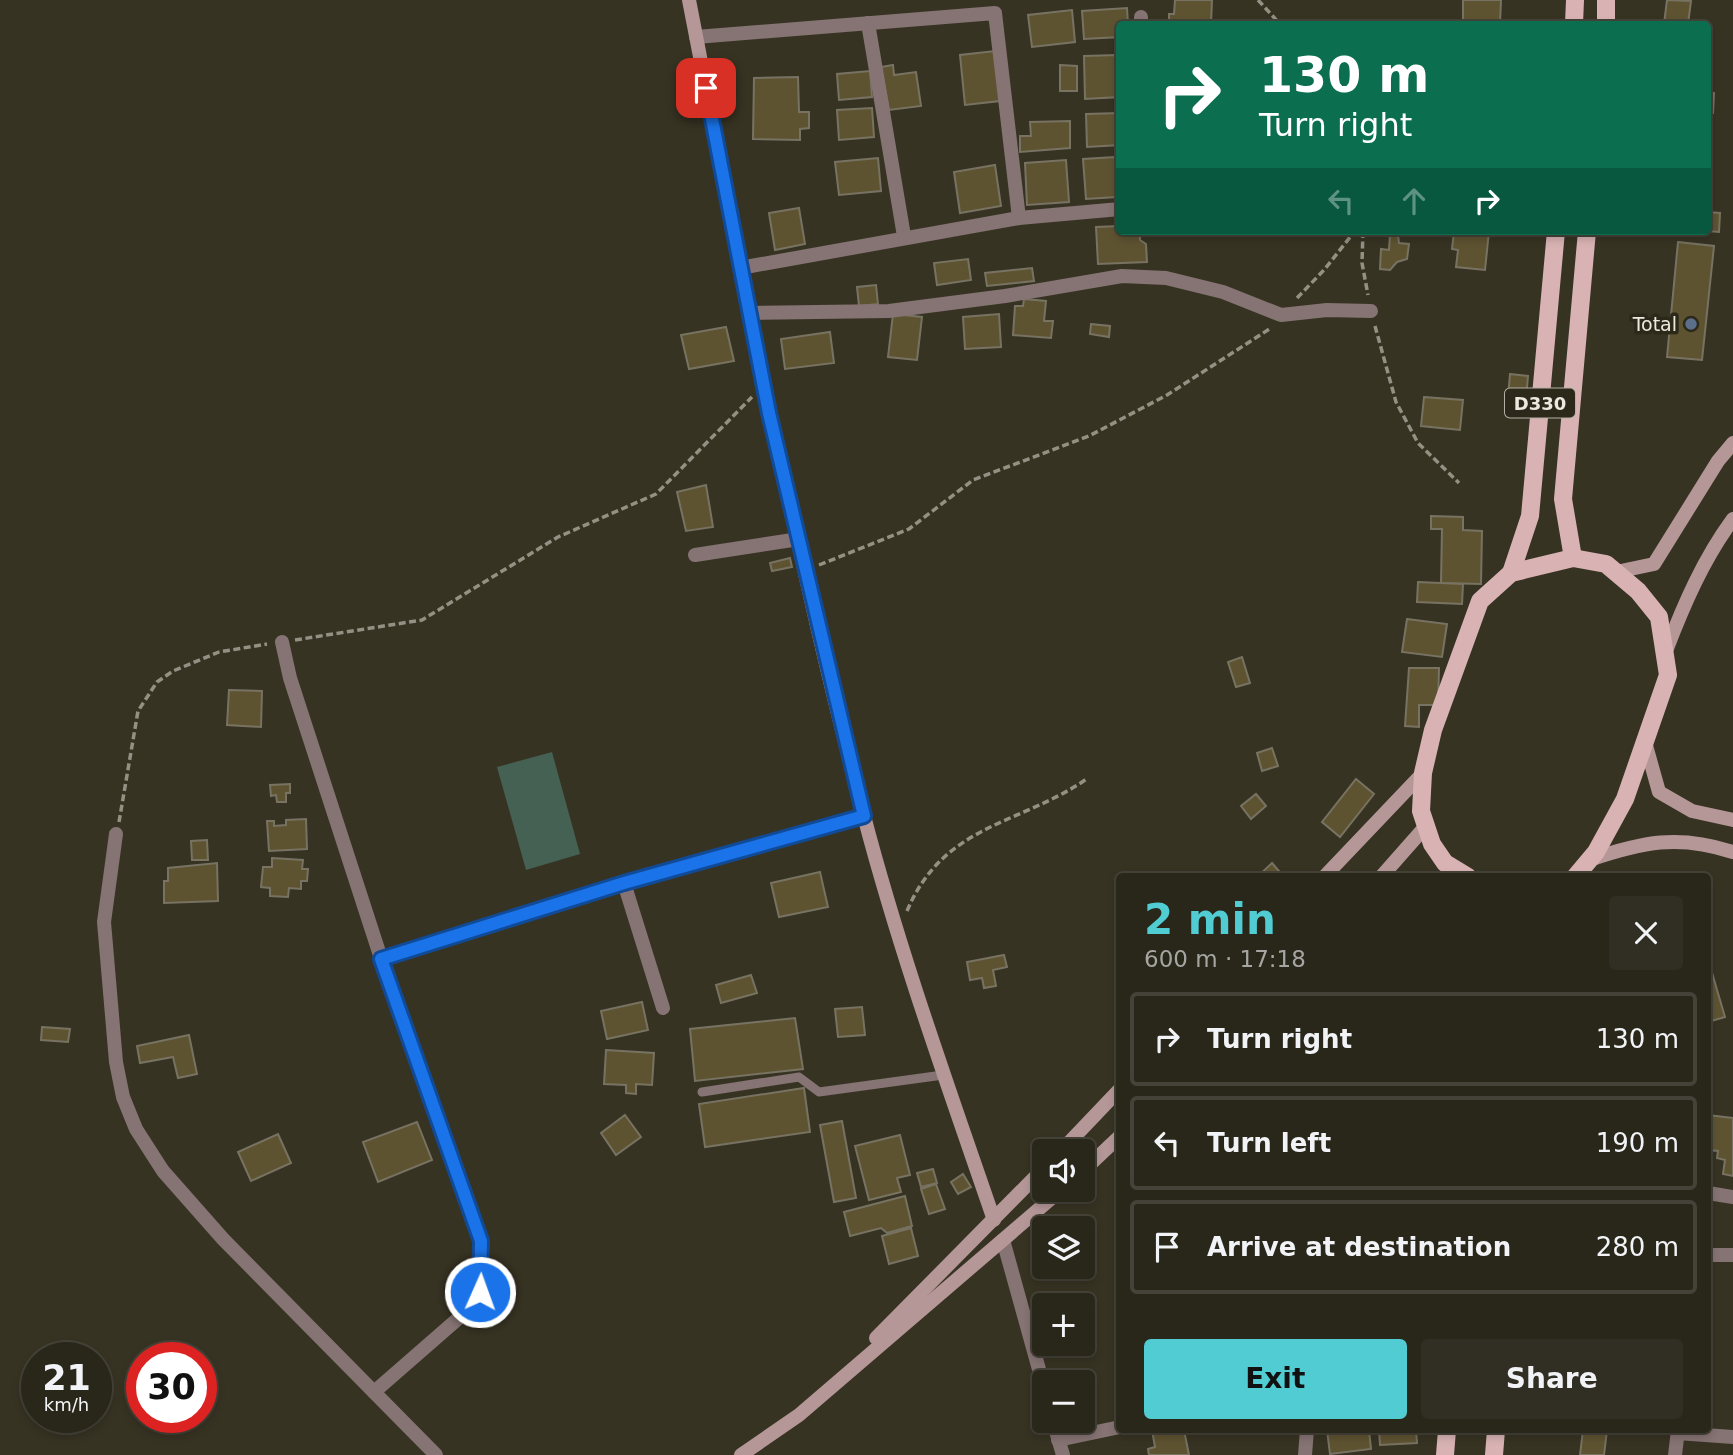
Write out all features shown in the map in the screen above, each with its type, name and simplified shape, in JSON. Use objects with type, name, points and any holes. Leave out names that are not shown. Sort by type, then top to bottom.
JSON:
[{"type":"main road","points":[[689,0],[764,386],[864,816],[943,1075],[994,1220]]},
{"type":"main road","points":[[1574,21],[1575,0]]},
{"type":"main road","points":[[1605,21],[1606,0]]},
{"type":"main road","name":"D330","points":[[1511,573],[1530,516],[1556,235]]},
{"type":"main road","name":"D330","points":[[1573,558],[1563,499],[1587,235]]},
{"type":"main road","points":[[1616,572],[1654,564],[1718,461],[1733,443]]},
{"type":"main road","points":[[1666,651],[1711,549],[1733,520]]},
{"type":"main road","points":[[1461,873],[1445,863],[1432,844],[1421,811],[1423,773],[1433,730],[1479,601],[1511,573],[1573,558],[1606,564],[1638,591],[1659,617],[1668,675],[1625,799],[1589,860],[1578,873]]},
{"type":"main road","points":[[1645,742],[1659,792],[1692,811],[1733,820]]},
{"type":"main road","points":[[1328,873],[1423,773]]},
{"type":"main road","points":[[1385,873],[1426,826]]},
{"type":"main road","points":[[1589,860],[1654,841],[1708,844],[1733,852]]},
{"type":"main road","points":[[1072,1139],[1116,1093]]},
{"type":"main road","points":[[1095,1160],[1116,1140]]},
{"type":"main road","points":[[800,1415],[1032,1181]]},
{"type":"main road","points":[[741,1455],[800,1415],[1047,1202]]},
{"type":"main road","points":[[1445,1455],[1447,1433]]},
{"type":"main road","points":[[1494,1455],[1496,1433]]},
{"type":"street","points":[[696,37],[995,13],[1019,218]]},
{"type":"street","points":[[868,23],[904,236]]},
{"type":"street","points":[[740,268],[904,236],[1019,218],[1116,209]]},
{"type":"street","points":[[750,313],[889,310],[1005,296],[1122,276],[1166,278],[1223,292],[1281,315],[1327,310],[1370,311]]},
{"type":"street","points":[[695,555],[799,539]]},
{"type":"street","points":[[282,642],[290,678],[381,959],[481,1241],[480,1292],[468,1310],[374,1392]]},
{"type":"street","points":[[381,959],[624,883],[864,816]]},
{"type":"street","points":[[116,834],[104,922],[116,1062],[123,1097],[136,1129],[163,1171],[223,1239],[436,1455]]},
{"type":"street","points":[[624,883],[663,1008]]},
{"type":"street","points":[[1711,1193],[1733,1196]]},
{"type":"street","points":[[1003,1240],[1039,1370]]},
{"type":"street","points":[[1711,1255],[1733,1255]]},
{"type":"street","points":[[1060,1448],[1116,1428]]},
{"type":"street","points":[[1305,1455],[1307,1433]]},
{"type":"street","points":[[1675,1455],[1677,1433]]},
{"type":"street","points":[[1696,1433],[1733,1437]]},
{"type":"lane","points":[[702,1092],[799,1077],[819,1092],[943,1075]]},
{"type":"path","points":[[1258,0],[1277,21]]},
{"type":"path","points":[[806,570],[909,529],[973,480],[1089,436],[1167,395],[1270,330],[1352,235]]},
{"type":"path","points":[[1363,235],[1362,263],[1370,311],[1396,402],[1418,443],[1459,483]]},
{"type":"path","points":[[116,834],[126,791],[138,710],[157,682],[173,671],[219,652],[422,620],[558,537],[656,494],[764,386]]},
{"type":"path","points":[[898,932],[915,891],[953,848],[1008,816],[1062,797],[1088,778]]},
{"type":"green space","points":[[552,752],[580,854],[526,870],[497,767]]},
{"type":"building","points":[[1175,0],[1212,0],[1211,21],[1169,21],[1169,14],[1174,14]]},
{"type":"building","points":[[1463,0],[1501,0],[1500,21],[1463,21]]},
{"type":"building","points":[[1667,0],[1691,1],[1688,21],[1664,21]]},
{"type":"building","points":[[1127,8],[1128,21],[1116,21],[1116,37],[1084,39],[1082,11]]},
{"type":"building","points":[[1072,10],[1075,42],[1032,47],[1028,15]]},
{"type":"building","points":[[995,51],[1000,101],[965,105],[960,55]]},
{"type":"building","points":[[1116,55],[1116,97],[1085,99],[1084,56]]},
{"type":"building","points":[[893,65],[894,75],[916,72],[921,106],[889,110],[881,67]]},
{"type":"building","points":[[1060,65],[1077,66],[1077,91],[1060,91]]},
{"type":"building","points":[[870,71],[872,97],[839,100],[837,74]]},
{"type":"building","points":[[798,77],[799,112],[809,112],[809,128],[800,129],[800,140],[753,139],[754,78]]},
{"type":"building","points":[[1711,92],[1714,93],[1711,113]]},
{"type":"building","points":[[872,108],[874,137],[839,140],[837,110]]},
{"type":"building","points":[[1116,113],[1116,145],[1087,147],[1086,114]]},
{"type":"building","points":[[1070,121],[1070,148],[1020,152],[1020,136],[1031,136],[1030,122]]},
{"type":"building","points":[[1115,157],[1116,197],[1086,199],[1083,159]]},
{"type":"building","points":[[878,158],[881,191],[839,195],[835,162]]},
{"type":"building","points":[[1066,160],[1069,202],[1027,205],[1025,163]]},
{"type":"building","points":[[995,165],[1001,206],[960,213],[954,172]]},
{"type":"building","points":[[799,208],[805,244],[775,250],[769,213]]},
{"type":"building","points":[[1711,212],[1720,213],[1719,232],[1711,231]]},
{"type":"building","points":[[1116,226],[1116,235],[1140,235],[1140,240],[1146,244],[1147,262],[1098,264],[1096,227]]},
{"type":"building","points":[[1390,235],[1398,235],[1399,243],[1409,244],[1407,259],[1397,262],[1390,270],[1380,269],[1381,249],[1389,250]]},
{"type":"building","points":[[1454,235],[1489,235],[1485,270],[1456,267],[1458,250],[1452,249]]},
{"type":"building","points":[[1678,242],[1714,246],[1702,360],[1667,357]]},
{"type":"building","points":[[968,259],[971,280],[937,285],[934,263]]},
{"type":"building","points":[[1032,268],[1034,281],[987,286],[985,273]]},
{"type":"building","points":[[876,285],[878,304],[859,306],[857,287]]},
{"type":"building","points":[[1024,299],[1046,301],[1044,321],[1053,321],[1051,338],[1013,335],[1015,306],[1023,306]]},
{"type":"building","points":[[893,314],[922,317],[917,360],[888,357]]},
{"type":"building","points":[[999,314],[1001,347],[965,349],[963,317]]},
{"type":"building","points":[[1091,324],[1110,326],[1109,337],[1090,334]]},
{"type":"building","points":[[726,327],[734,361],[689,369],[681,335]]},
{"type":"building","points":[[830,332],[834,363],[785,369],[781,339]]},
{"type":"building","points":[[1510,374],[1528,376],[1526,399],[1508,397]]},
{"type":"building","points":[[1424,397],[1463,400],[1460,430],[1421,426]]},
{"type":"building","points":[[706,485],[713,527],[686,531],[677,492]]},
{"type":"building","points":[[1431,516],[1463,517],[1463,530],[1482,531],[1481,584],[1441,583],[1442,529],[1431,529]]},
{"type":"building","points":[[790,558],[792,567],[772,571],[770,563]]},
{"type":"building","points":[[1418,582],[1463,584],[1462,604],[1417,602]]},
{"type":"building","points":[[1407,619],[1447,624],[1442,657],[1402,652]]},
{"type":"building","points":[[1242,657],[1250,683],[1236,687],[1228,662]]},
{"type":"building","points":[[1409,668],[1439,668],[1438,705],[1419,705],[1419,727],[1405,726]]},
{"type":"building","points":[[229,690],[262,691],[261,727],[227,725]]},
{"type":"building","points":[[1272,748],[1278,766],[1262,771],[1257,753]]},
{"type":"building","points":[[1356,779],[1374,794],[1340,837],[1322,822]]},
{"type":"building","points":[[290,784],[286,802],[277,802],[276,795],[271,796],[270,785]]},
{"type":"building","points":[[1256,794],[1266,806],[1251,819],[1241,806]]},
{"type":"building","points":[[306,819],[307,849],[269,851],[267,821],[274,821],[274,826],[286,825],[286,820]]},
{"type":"building","points":[[207,840],[208,860],[192,860],[191,841]]},
{"type":"building","points":[[272,858],[303,860],[302,869],[308,869],[307,881],[301,881],[301,889],[289,888],[288,897],[270,896],[270,888],[261,887],[263,867],[272,867]]},
{"type":"building","points":[[217,863],[218,901],[164,903],[164,881],[168,881],[168,868]]},
{"type":"building","points":[[1272,863],[1281,873],[1261,873]]},
{"type":"building","points":[[820,872],[828,907],[779,917],[771,883]]},
{"type":"building","points":[[1004,955],[1007,967],[993,970],[996,986],[984,988],[982,978],[970,980],[967,962]]},
{"type":"building","points":[[1711,969],[1725,1017],[1711,1021]]},
{"type":"building","points":[[751,975],[757,993],[721,1003],[716,985]]},
{"type":"building","points":[[642,1002],[648,1030],[607,1039],[601,1011]]},
{"type":"building","points":[[862,1007],[865,1035],[838,1037],[835,1009]]},
{"type":"building","points":[[795,1018],[803,1069],[695,1081],[690,1029]]},
{"type":"building","points":[[42,1027],[70,1029],[68,1042],[41,1040]]},
{"type":"building","points":[[189,1035],[197,1074],[178,1078],[173,1057],[140,1063],[137,1046]]},
{"type":"building","points":[[606,1050],[654,1053],[652,1085],[636,1084],[636,1094],[626,1093],[626,1085],[604,1084]]},
{"type":"building","points":[[804,1088],[810,1132],[705,1147],[699,1104]]},
{"type":"building","points":[[625,1115],[641,1137],[616,1155],[601,1133]]},
{"type":"building","points":[[1711,1115],[1733,1118],[1733,1176],[1723,1174],[1725,1160],[1717,1158],[1718,1151],[1711,1150]]},
{"type":"building","points":[[842,1121],[856,1198],[834,1202],[820,1125]]},
{"type":"building","points":[[417,1122],[432,1160],[378,1182],[363,1142]]},
{"type":"building","points":[[278,1134],[291,1163],[251,1181],[238,1152]]},
{"type":"building","points":[[900,1135],[910,1175],[897,1178],[901,1192],[869,1200],[855,1146]]},
{"type":"building","points":[[933,1169],[937,1183],[921,1187],[917,1173]]},
{"type":"building","points":[[963,1174],[971,1187],[958,1194],[951,1182]]},
{"type":"building","points":[[936,1184],[945,1209],[929,1214],[921,1189]]},
{"type":"building","points":[[905,1196],[912,1226],[887,1233],[881,1228],[850,1236],[844,1212]]},
{"type":"building","points":[[911,1228],[918,1256],[889,1264],[882,1236]]},
{"type":"building","points":[[1153,1433],[1185,1433],[1189,1455],[1149,1455],[1148,1449],[1155,1447]]},
{"type":"building","points":[[1327,1433],[1369,1433],[1371,1449],[1330,1454]]},
{"type":"building","points":[[1379,1433],[1416,1433],[1417,1443],[1380,1445]]},
{"type":"building","points":[[1583,1433],[1607,1433],[1604,1455],[1580,1455]]},
{"type":"place","name":"Total","points":[[1691,324]]},
{"type":"route","points":[[480,1292],[481,1241],[381,959],[624,883],[864,816],[769,413],[706,88]]}]
